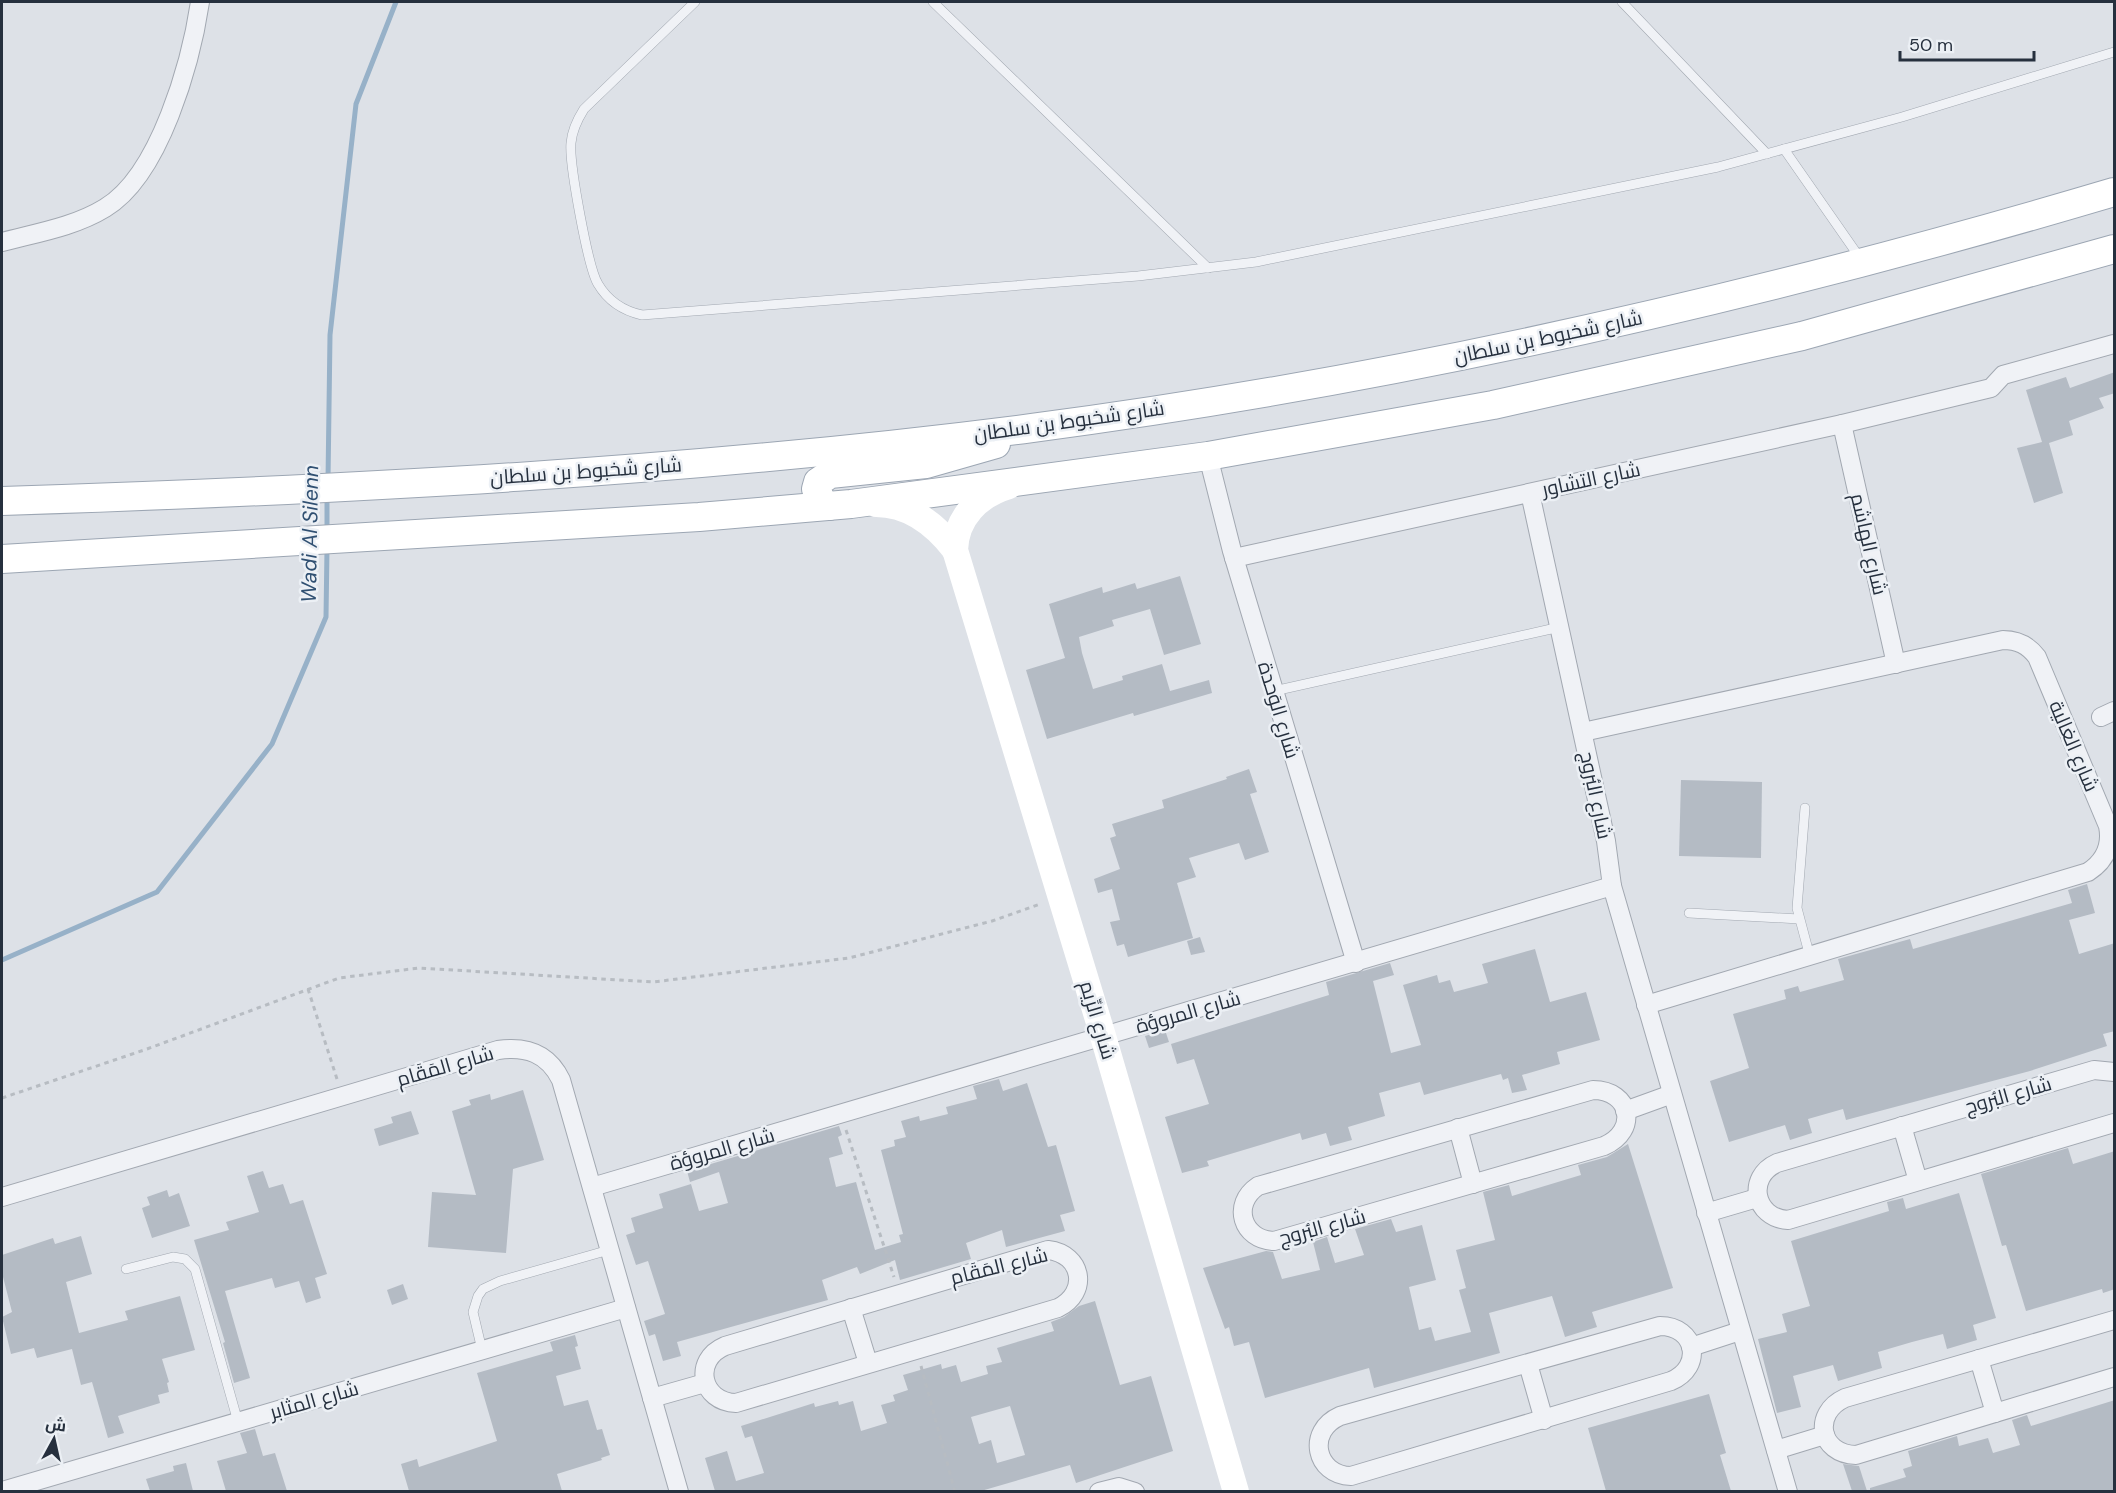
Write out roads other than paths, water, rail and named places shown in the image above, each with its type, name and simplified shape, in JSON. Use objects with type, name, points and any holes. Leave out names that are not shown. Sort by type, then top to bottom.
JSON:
[{"type":"main road","name":"شارع شخبوط بن سلطان","points":[[2,501],[213,495],[465,480],[694,463],[1034,427],[1296,387],[1482,352],[1670,311],[1863,263],[2115,192]]},
{"type":"main road","points":[[2,559],[467,533],[840,505],[1208,456],[1493,405],[1802,336],[2115,249]]},
{"type":"main road","points":[[840,505],[822,502],[816,489],[818,482],[830,474],[926,464],[954,458],[1034,427]]},
{"type":"street","points":[[2,242],[87,218],[107,207],[139,178],[151,158],[177,90],[200,2]]},
{"type":"street","name":"شارع التشاور","points":[[1234,558],[1842,424],[1991,388],[2003,375],[2115,344]]},
{"type":"street","name":"شارع الهاشم","points":[[1842,424],[1896,664]]},
{"type":"street","name":"شارع الوَحدة","points":[[1208,456],[1234,558],[1356,963]]},
{"type":"street","points":[[955,550],[958,530],[972,508],[993,491],[1017,483]]},
{"type":"street","name":"شارع البُروج","points":[[1530,493],[1606,841],[1612,886],[1788,1491]]},
{"type":"street","name":"شارع الرِّيم","points":[[840,505],[887,504],[911,512],[929,522],[955,550],[1103,1036],[1236,1491]]},
{"type":"street","name":"شارع الغالية","points":[[1583,732],[2003,640],[2023,643],[2031,649],[2108,826],[2109,844],[2102,860],[2088,872],[1646,1005]]},
{"type":"street","name":"شارع المروؤة","points":[[592,1187],[1612,886]]},
{"type":"street","name":"شارع المَقَام","points":[[2,1197],[498,1050],[528,1050],[544,1057],[561,1080],[679,1491]]},
{"type":"street","name":"شارع البُروج","points":[[1757,1198],[1758,1180],[1769,1167],[2094,1070],[2115,1071]]},
{"type":"street","name":"شارع البُروج","points":[[1593,1090],[1610,1092],[1622,1103],[1625,1111],[1624,1129],[1613,1142],[1274,1241],[1258,1238],[1246,1228],[1243,1220],[1243,1204],[1246,1197],[1258,1186],[1458,1128],[1593,1090]]},
{"type":"street","points":[[1625,1111],[1672,1094]]},
{"type":"street","points":[[1706,1213],[1757,1198],[1765,1212],[1772,1217],[1788,1220],[2115,1123]]},
{"type":"street","points":[[1902,1126],[1918,1181]]},
{"type":"street","points":[[1458,1128],[1473,1184]]},
{"type":"street","name":"شارع المَقَام","points":[[1048,1250],[1057,1251],[1071,1260],[1078,1275],[1077,1291],[1066,1304],[1058,1308],[736,1402],[720,1400],[713,1396],[705,1383],[705,1364],[716,1350],[852,1308],[1048,1250]]},
{"type":"street","name":"شارع المثابر","points":[[2,1491],[626,1308]]},
{"type":"street","points":[[852,1308],[868,1363]]},
{"type":"street","points":[[2115,1320],[1836,1402],[1825,1416],[1825,1435],[1828,1442],[1840,1452],[1856,1455],[2115,1377]]},
{"type":"street","points":[[1660,1326],[1677,1329],[1684,1334],[1691,1347],[1690,1364],[1680,1378],[1544,1420],[1352,1476],[1335,1474],[1328,1469],[1319,1456],[1321,1432],[1326,1425],[1340,1416],[1528,1364],[1660,1326]]},
{"type":"street","points":[[1691,1347],[1740,1331]]},
{"type":"street","points":[[1979,1359],[1995,1413]]},
{"type":"street","points":[[1528,1364],[1544,1420]]},
{"type":"street","points":[[652,1398],[705,1383]]},
{"type":"street","points":[[1776,1450],[1825,1435]]},
{"type":"street","points":[[1099,1491],[1119,1487],[1135,1491]]},
{"type":"lane","points":[[695,2],[584,110],[578,119],[571,140],[572,162],[594,276],[605,295],[622,308],[653,316],[1138,276],[1267,259],[1718,167],[1902,117],[2115,52]]},
{"type":"lane","points":[[933,2],[1208,268]]},
{"type":"lane","points":[[1622,2],[1767,154]]},
{"type":"lane","points":[[1784,149],[1863,263]]},
{"type":"lane","points":[[1274,691],[1560,627]]},
{"type":"lane","points":[[1805,808],[1797,899],[1799,919],[1810,957]]},
{"type":"lane","points":[[1689,913],[1799,919]]},
{"type":"lane","points":[[482,1350],[473,1312],[483,1289],[500,1281],[609,1250]]},
{"type":"lane","points":[[126,1269],[173,1257],[185,1259],[195,1269],[238,1422]]},
{"type":"waterway","name":"Wadi Al Silenn","points":[[328,480],[330,335],[356,104],[396,2]]},
{"type":"waterway","name":"Wadi Al Silenn","points":[[327,495],[327,531]]},
{"type":"waterway","name":"Wadi Al Silenn","points":[[2,960],[157,892],[272,744],[326,617],[327,549]]}]
